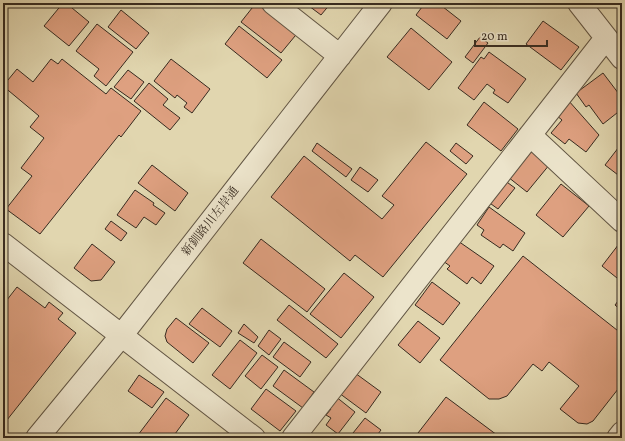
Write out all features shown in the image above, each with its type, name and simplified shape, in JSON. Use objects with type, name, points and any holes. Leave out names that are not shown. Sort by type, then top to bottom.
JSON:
[{"type":"street","points":[[273,3],[340,56]]},
{"type":"street","name":"新釧路川左岸通","points":[[37,438],[121,336],[381,3]]},
{"type":"street","points":[[579,3],[622,58]]},
{"type":"street","points":[[293,438],[606,38]]},
{"type":"street","points":[[530,135],[622,221]]},
{"type":"street","points":[[3,244],[254,438]]},
{"type":"street","points":[[618,438],[622,433]]},
{"type":"building","points":[[63,3],[66,3],[89,22],[69,46],[44,26]]},
{"type":"building","points":[[256,3],[265,3],[300,30],[281,53],[241,22]]},
{"type":"building","points":[[305,3],[331,3],[321,15]]},
{"type":"building","points":[[425,3],[438,3],[461,21],[447,39],[416,15]]},
{"type":"building","points":[[121,10],[149,33],[136,49],[108,27]]},
{"type":"building","points":[[543,21],[579,47],[561,70],[526,44]]},
{"type":"building","points":[[97,24],[133,52],[106,86],[94,76],[99,69],[76,51]]},
{"type":"building","points":[[239,26],[282,60],[267,78],[225,44]]},
{"type":"building","points":[[411,28],[452,62],[429,90],[387,57]]},
{"type":"building","points":[[480,37],[488,43],[473,63],[465,57]]},
{"type":"building","points":[[489,52],[526,79],[508,103],[493,93],[495,90],[487,84],[474,100],[458,88],[481,57],[484,59]]},
{"type":"building","points":[[51,59],[58,64],[62,59],[106,94],[111,88],[141,111],[121,137],[119,135],[40,234],[6,209],[32,176],[21,168],[44,138],[30,127],[39,116],[3,86],[17,69],[33,82]]},
{"type":"building","points":[[171,59],[210,89],[192,113],[184,107],[187,103],[177,95],[175,98],[154,81]]},
{"type":"building","points":[[128,70],[144,82],[131,99],[114,87]]},
{"type":"building","points":[[603,73],[622,98],[622,109],[603,124],[589,105],[586,107],[576,93]]},
{"type":"building","points":[[149,83],[168,99],[163,105],[180,118],[170,130],[134,101]]},
{"type":"building","points":[[568,100],[599,135],[586,152],[569,139],[565,144],[551,133],[562,120],[556,115]]},
{"type":"building","points":[[484,102],[518,129],[501,151],[467,125]]},
{"type":"building","points":[[426,142],[467,174],[383,277],[355,255],[350,261],[271,197],[304,156],[382,219],[394,205],[382,196]]},
{"type":"building","points":[[317,143],[352,169],[346,177],[312,151]]},
{"type":"building","points":[[456,143],[473,156],[466,164],[450,151]]},
{"type":"building","points":[[622,143],[622,178],[605,165]]},
{"type":"building","points":[[531,148],[550,164],[527,192],[508,177]]},
{"type":"building","points":[[152,165],[188,193],[175,211],[138,183]]},
{"type":"building","points":[[360,167],[378,180],[368,192],[351,180]]},
{"type":"building","points":[[504,180],[515,188],[498,209],[487,201]]},
{"type":"building","points":[[561,184],[589,206],[563,237],[536,215]]},
{"type":"building","points":[[135,190],[154,203],[153,205],[165,213],[156,225],[144,217],[136,228],[117,215]]},
{"type":"building","points":[[489,207],[525,233],[513,251],[503,244],[500,248],[481,235],[484,230],[477,225]]},
{"type":"building","points":[[111,221],[127,233],[121,241],[105,229]]},
{"type":"building","points":[[261,239],[325,289],[307,312],[243,263]]},
{"type":"building","points":[[622,240],[622,282],[602,266]]},
{"type":"building","points":[[458,241],[494,266],[481,284],[472,277],[467,284],[447,269],[450,266],[443,261]]},
{"type":"building","points":[[92,244],[115,262],[101,280],[91,281],[74,268]]},
{"type":"building","points":[[523,256],[622,334],[622,384],[593,421],[587,424],[578,423],[560,409],[579,386],[549,362],[542,371],[533,364],[507,396],[499,399],[489,399],[440,360]]},
{"type":"building","points":[[344,273],[374,297],[341,338],[310,314]]},
{"type":"building","points":[[432,282],[460,303],[443,325],[415,305]]},
{"type":"building","points":[[17,287],[45,308],[49,302],[63,313],[58,319],[76,333],[3,425],[3,305]]},
{"type":"building","points":[[622,296],[622,311],[615,305]]},
{"type":"building","points":[[289,305],[338,344],[326,358],[277,320]]},
{"type":"building","points":[[202,308],[232,331],[220,347],[189,324]]},
{"type":"building","points":[[176,318],[209,343],[193,363],[167,342],[165,336],[167,329]]},
{"type":"building","points":[[418,321],[440,338],[420,363],[398,345]]},
{"type":"building","points":[[244,324],[258,337],[254,343],[238,333]]},
{"type":"building","points":[[269,330],[281,339],[269,355],[258,346]]},
{"type":"building","points":[[240,340],[257,353],[230,389],[212,375]]},
{"type":"building","points":[[284,342],[311,362],[300,377],[273,357]]},
{"type":"building","points":[[262,355],[278,367],[261,389],[245,376]]},
{"type":"building","points":[[284,370],[314,392],[303,408],[273,386]]},
{"type":"building","points":[[355,373],[381,392],[366,413],[339,393]]},
{"type":"building","points":[[139,375],[164,392],[152,408],[128,391]]},
{"type":"building","points":[[266,389],[296,411],[280,431],[251,409]]},
{"type":"building","points":[[335,396],[355,412],[338,434],[326,425],[331,418],[326,415],[331,409],[328,406]]},
{"type":"building","points":[[446,397],[497,435],[495,438],[425,438],[418,433]]},
{"type":"building","points":[[166,398],[189,415],[172,438],[142,438],[138,435]]},
{"type":"building","points":[[365,418],[381,430],[375,438],[349,438]]}]
